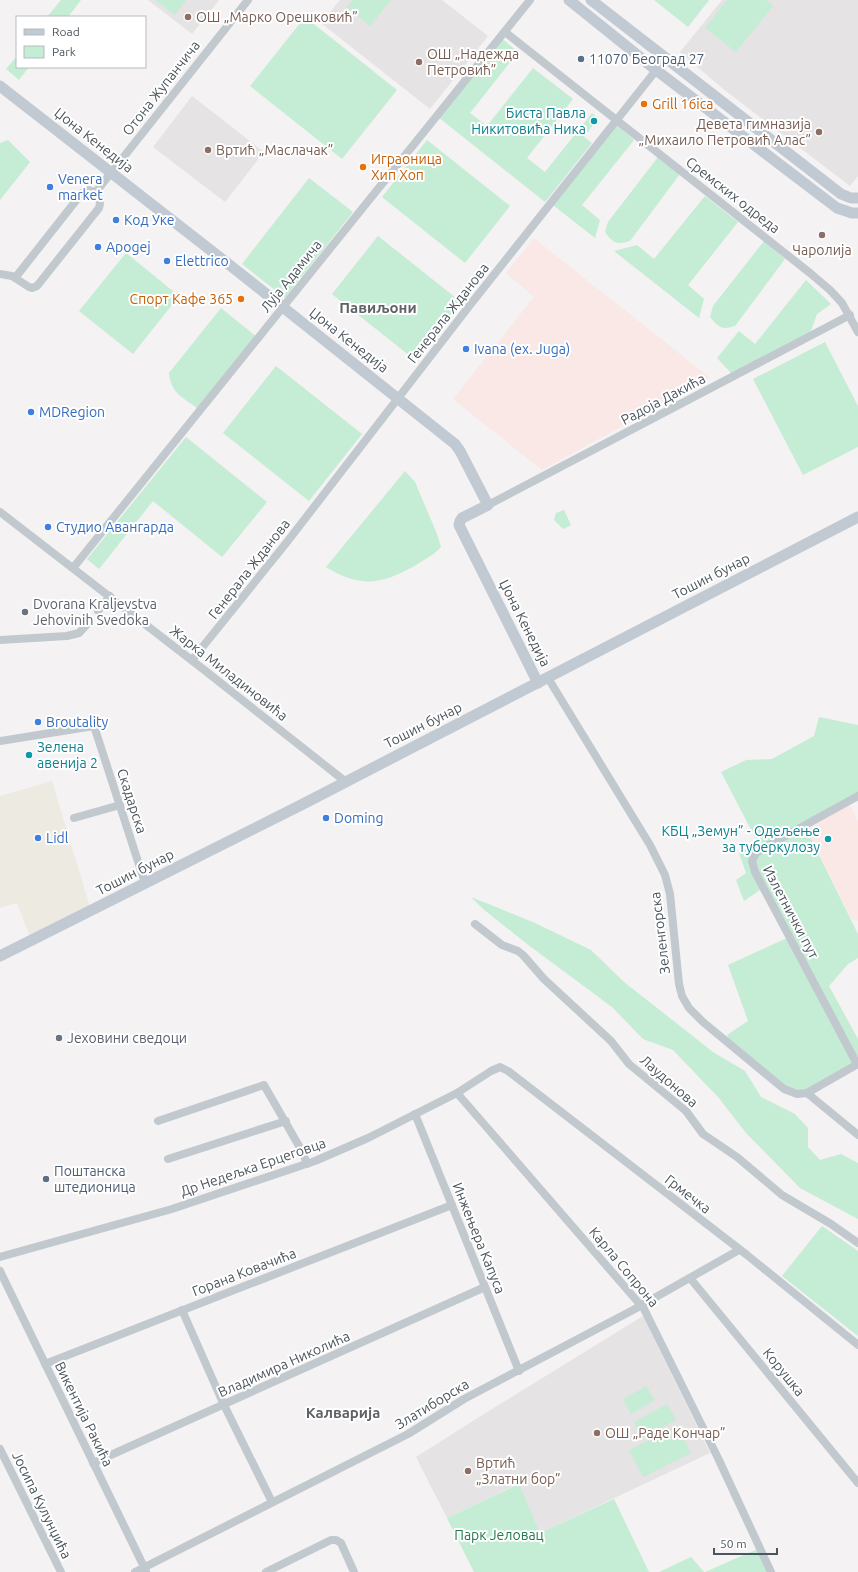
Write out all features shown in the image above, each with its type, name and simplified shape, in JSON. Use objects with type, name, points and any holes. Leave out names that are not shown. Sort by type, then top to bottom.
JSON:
[{"type":"street","name":"Отона Жупанчича","points":[[95,193],[248,0]]},
{"type":"street","name":"Луја Адамича","points":[[73,568],[530,0]]},
{"type":"street","points":[[568,0],[656,70],[837,208],[852,213],[858,213]]},
{"type":"street","points":[[591,0],[665,59],[841,194],[851,198],[858,198]]},
{"type":"street","name":"Сремских одреда","points":[[505,32],[810,273],[834,294],[850,315],[858,332]]},
{"type":"street","name":"Генерала Жданова","points":[[192,660],[270,564],[398,398],[665,59]]},
{"type":"street","name":"Џона Кенедија","points":[[0,86],[283,307],[459,448],[488,505],[462,518],[459,525],[543,680]]},
{"type":"street","points":[[0,274],[9,275],[29,288],[38,286],[99,208],[100,199],[95,193],[89,190],[82,193],[15,278]]},
{"type":"street","name":"Радоја Дакића","points":[[488,505],[850,315]]},
{"type":"street","name":"Жарка Миладиновића","points":[[0,512],[110,596],[346,782]]},
{"type":"street","name":"Тошин бунар","points":[[0,956],[346,782],[858,517]]},
{"type":"street","points":[[98,611],[110,596]]},
{"type":"street","points":[[0,640],[67,636],[80,633],[90,621]]},
{"type":"street","name":"Зеленгорска","points":[[543,680],[650,844],[665,875],[670,894],[679,984],[682,996],[689,1008],[703,1022],[784,1089],[797,1094],[807,1094]]},
{"type":"street","name":"Скадарска","points":[[0,741],[94,726],[145,883]]},
{"type":"street","name":"Излетнички пут","points":[[858,796],[769,845],[756,853],[752,861],[754,872],[858,1064]]},
{"type":"street","points":[[74,818],[120,805]]},
{"type":"street","name":"Лаудонова","points":[[476,924],[502,946],[518,951],[523,955],[544,979],[611,1041],[629,1064],[686,1111],[703,1134],[737,1157],[782,1195],[831,1224],[858,1243]]},
{"type":"street","points":[[858,1064],[807,1094],[858,1134]]},
{"type":"street","name":"Др Недељка Ерцеговца","points":[[0,1257],[172,1209],[307,1164],[368,1138],[457,1093],[491,1071],[500,1068]]},
{"type":"street","name":"Грмечка","points":[[500,1068],[508,1071],[739,1250],[858,1345]]},
{"type":"street","points":[[158,1121],[264,1084],[286,1121],[303,1153],[307,1164]]},
{"type":"street","name":"Карла Сопрона","points":[[457,1093],[641,1305],[647,1314],[718,1458],[771,1572]]},
{"type":"street","name":"Инжењера Капуса","points":[[415,1114],[519,1371]]},
{"type":"street","points":[[168,1159],[286,1121]]},
{"type":"street","name":"Горана Ковачића","points":[[45,1364],[452,1205]]},
{"type":"street","name":"Златиборска","points":[[135,1572],[146,1570],[272,1502],[402,1437],[464,1399],[641,1305],[739,1250]]},
{"type":"street","name":"Викентија Ракића","points":[[0,1271],[146,1570]]},
{"type":"street","name":"Корушка","points":[[690,1278],[858,1483]]},
{"type":"street","name":"Владимира Николића","points":[[94,1463],[485,1287]]},
{"type":"street","points":[[182,1310],[224,1405],[272,1502]]},
{"type":"street","name":"Јосипа Кулунџића","points":[[0,1449],[61,1572]]},
{"type":"street","points":[[266,1572],[332,1540],[336,1540],[341,1543],[354,1572]]},
{"type":"shaded area","name":"ОШ „Марко Орешковић”","points":[[148,0],[219,0],[192,34]]},
{"type":"shaded area","name":"ОШ „Надежда Петровић”","points":[[340,0],[442,0],[488,36],[430,109],[321,23]]},
{"type":"shaded area","name":"Девета гимназија „Михаило Петровић Алас”","points":[[722,0],[858,0],[858,176],[850,186],[722,88],[680,52]]},
{"type":"shaded area","name":"Вртић „Маслачак”","points":[[192,96],[264,152],[225,202],[153,147]]},
{"type":"shaded area","points":[[534,238],[710,378],[542,470],[453,399],[534,297],[506,273]]},
{"type":"shaded area","points":[[52,781],[90,907],[30,937],[17,903],[0,908],[0,796]]},
{"type":"shaded area","points":[[848,801],[858,821],[858,921],[852,920],[804,825]]},
{"type":"shaded area","name":"ОШ „Раде Кончар”","points":[[643,1316],[710,1453],[540,1533],[518,1484],[447,1518],[416,1457]]},
{"type":"green space","points":[[61,0],[81,0],[69,16],[48,16]]},
{"type":"green space","points":[[155,0],[186,0],[175,15]]},
{"type":"green space","points":[[353,0],[391,0],[370,26],[347,7]]},
{"type":"green space","points":[[654,0],[709,0],[688,27]]},
{"type":"green space","points":[[727,0],[766,0],[773,6],[736,52],[705,28]]},
{"type":"green space","points":[[305,17],[397,90],[342,159],[250,86]]},
{"type":"green space","points":[[500,37],[518,52],[470,113],[487,126],[533,68],[573,99],[527,158],[545,172],[592,113],[598,118],[584,137],[592,143],[545,202],[438,117]]},
{"type":"green space","points":[[16,57],[16,68],[28,68],[19,80],[6,69]]},
{"type":"green space","points":[[617,125],[634,140],[582,205],[600,220],[595,238],[553,205]]},
{"type":"green space","points":[[8,140],[30,162],[0,200],[0,143]]},
{"type":"green space","points":[[427,140],[510,206],[465,263],[382,197]]},
{"type":"green space","points":[[658,157],[680,174],[630,241],[618,243],[613,241],[605,232],[608,222]]},
{"type":"green space","points":[[309,178],[353,212],[285,298],[242,264]]},
{"type":"green space","points":[[705,196],[738,222],[688,285],[704,299],[699,318],[614,251],[637,245],[654,259]]},
{"type":"green space","points":[[378,236],[461,302],[415,360],[332,294]]},
{"type":"green space","points":[[764,241],[785,259],[735,326],[724,328],[718,326],[710,317],[713,306]]},
{"type":"green space","points":[[126,253],[179,296],[133,354],[79,311]]},
{"type":"green space","points":[[806,280],[831,304],[817,314],[811,331],[732,374],[717,358],[739,331],[755,344]]},
{"type":"green space","points":[[221,308],[257,337],[198,409],[175,390],[172,386],[169,373]]},
{"type":"green space","points":[[825,342],[858,406],[858,447],[803,475],[753,379]]},
{"type":"green space","points":[[276,366],[362,434],[309,501],[223,433]]},
{"type":"green space","points":[[186,437],[267,502],[222,557],[153,501],[99,569],[87,559]]},
{"type":"green space","points":[[405,471],[415,482],[441,547],[432,555],[404,572],[381,580],[361,581],[338,574],[326,567]]},
{"type":"green space","points":[[564,510],[571,525],[563,529],[554,520],[556,513]]},
{"type":"green space","points":[[819,717],[858,725],[858,796],[804,825],[858,934],[858,958],[848,964],[829,986],[858,1039],[858,1064],[807,1093],[784,1089],[732,1046],[727,1035],[748,1021],[728,965],[787,938],[760,890],[744,901],[736,880],[746,873],[739,853],[757,841],[721,772],[746,760],[772,759],[814,736]]},
{"type":"green space","points":[[471,897],[535,923],[591,950],[624,982],[713,1052],[745,1071],[761,1097],[795,1114],[808,1128],[808,1147],[820,1160],[841,1154],[858,1163],[858,1219],[800,1188],[746,1133],[718,1097],[673,1050],[643,1039],[612,1007],[531,947],[483,909]]},
{"type":"green space","points":[[822,1226],[858,1251],[858,1336],[782,1276]]},
{"type":"green space","points":[[646,1386],[655,1400],[631,1414],[623,1399]]},
{"type":"green space","points":[[667,1404],[676,1420],[642,1438],[634,1422]]},
{"type":"green space","points":[[677,1426],[691,1453],[643,1477],[629,1450]]},
{"type":"green space","name":"Парк Јеловац","points":[[519,1484],[540,1533],[614,1499],[649,1572],[474,1572],[447,1518]]},
{"type":"green space","points":[[760,1548],[771,1572],[705,1572]]},
{"type":"green space","points":[[691,1557],[704,1572],[659,1572]]},
{"type":"place","name":"ОШ „Марко Орешковић”","points":[[188,17]]},
{"type":"place","name":"11070 Београд 27","points":[[581,59]]},
{"type":"place","name":"ОШ „Надежда Петровић”","points":[[419,62]]},
{"type":"place","name":"Grill 16ica","points":[[644,104]]},
{"type":"place","name":"Биста Павла Никитовића Ника","points":[[594,121]]},
{"type":"place","name":"Девета гимназија „Михаило Петровић Алас”","points":[[819,132]]},
{"type":"place","name":"Вртић „Маслачак”","points":[[208,150]]},
{"type":"place","name":"Играоница Хип Хоп","points":[[363,167]]},
{"type":"place","name":"Venera market","points":[[50,187]]},
{"type":"place","name":"Код Уке","points":[[116,220]]},
{"type":"place","name":"Чаролија","points":[[822,235]]},
{"type":"place","name":"Apogej","points":[[98,247]]},
{"type":"place","name":"Elettrico","points":[[167,261]]},
{"type":"place","name":"Спорт Кафе 365","points":[[241,299]]},
{"type":"place","name":"Ivana (ex. Juga)","points":[[466,349]]},
{"type":"place","name":"MDRegion","points":[[31,412]]},
{"type":"place","name":"Студио Авангарда","points":[[48,527]]},
{"type":"place","name":"Dvorana Kraljevstva Jehovinih Svedoka","points":[[25,612]]},
{"type":"place","name":"Broutality","points":[[38,722]]},
{"type":"place","name":"Зелена авенија 2","points":[[29,755]]},
{"type":"place","name":"Doming","points":[[326,818]]},
{"type":"place","name":"Lidl","points":[[38,838]]},
{"type":"place","name":"КБЦ „Земун” - Одељење за туберкулозу","points":[[828,839]]},
{"type":"place","name":"Јеховини сведоци","points":[[59,1038]]},
{"type":"place","name":"Поштанска штедионица","points":[[46,1179]]},
{"type":"place","name":"ОШ „Раде Кончар”","points":[[597,1433]]},
{"type":"place","name":"Вртић „Златни бор”","points":[[468,1471]]},
{"type":"district","name":"Павиљони","points":[[378,308]]},
{"type":"district","name":"Калварија","points":[[343,1413]]}]
